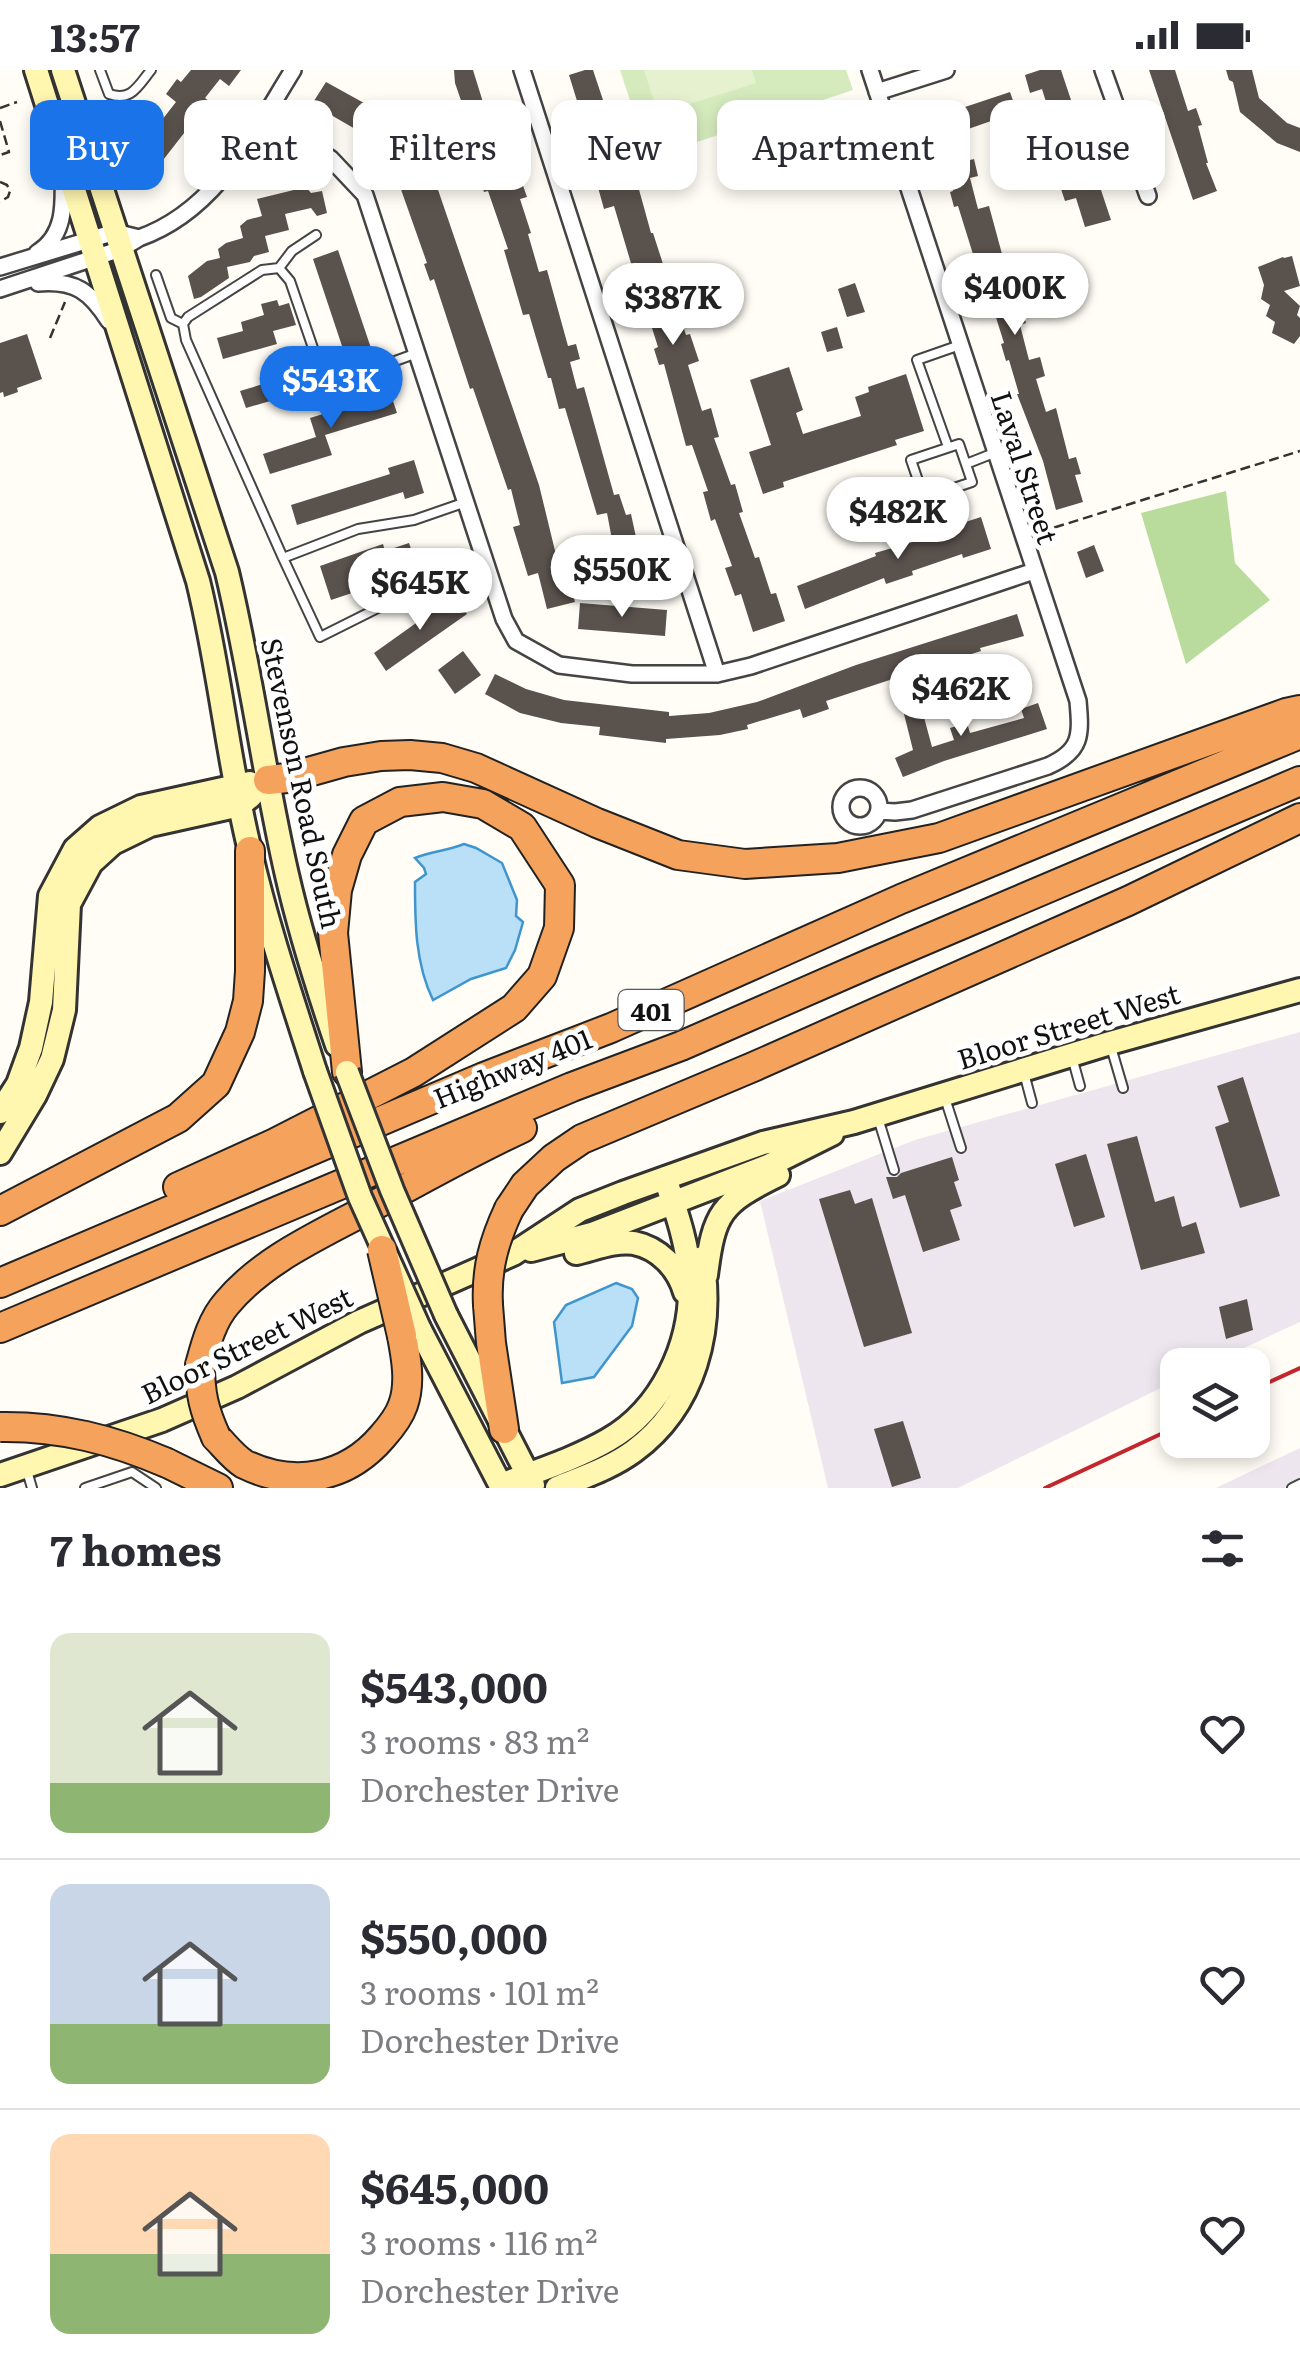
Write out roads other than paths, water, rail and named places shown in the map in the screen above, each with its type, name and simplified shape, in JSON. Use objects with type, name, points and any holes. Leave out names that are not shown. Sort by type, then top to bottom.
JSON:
[{"type":"highway","points":[[268,780],[381,756],[442,758],[476,768],[678,855],[745,864],[838,858],[939,838],[1300,710]]},
{"type":"highway","name":"Highway 401","points":[[0,1283],[1300,734]]},
{"type":"highway","name":"Highway 401","points":[[0,1328],[572,1087],[682,1046],[1300,781]]},
{"type":"highway","points":[[0,1268],[275,1143],[414,1072],[514,1008],[542,976],[558,928],[560,885],[522,827],[483,804],[443,797],[400,802],[364,822],[342,872],[333,933],[347,1072]]},
{"type":"highway","points":[[504,1429],[491,1343],[487,1284],[490,1257],[509,1208],[525,1185],[554,1158],[582,1138],[1128,901],[1300,818]]},
{"type":"highway","points":[[0,1211],[178,1118],[216,1084],[240,1032],[248,1000],[250,851]]},
{"type":"highway","points":[[382,1250],[410,1332],[403,1405],[392,1426],[368,1454],[344,1470],[309,1480],[274,1476],[242,1463],[216,1437],[204,1411],[200,1365],[209,1333],[224,1306],[250,1278],[308,1241],[488,1144],[682,1046]]},
{"type":"highway","points":[[0,1427],[74,1432],[124,1445],[162,1475],[218,1488]]},
{"type":"main road","points":[[36,70],[45,100]]},
{"type":"main road","name":"Stevenson Road South","points":[[63,70],[125,240],[227,572],[245,648],[286,874],[304,943],[392,1190],[446,1315],[531,1481]]},
{"type":"main road","points":[[74,190],[198,581],[238,795],[274,940],[315,1072],[382,1250]]},
{"type":"main road","points":[[0,1153],[52,1058],[64,1010],[68,904],[91,862],[113,843],[150,825],[238,795],[268,780]]},
{"type":"main road","points":[[0,1112],[9,1080],[31,1048],[41,1002],[50,896],[75,849],[100,827],[141,807],[238,795]]},
{"type":"main road","name":"Bloor Street West","points":[[0,1475],[29,1477],[237,1387],[359,1322],[513,1254],[580,1210],[671,1175],[763,1143],[854,1122],[1110,1043],[1300,990]]},
{"type":"main road","points":[[706,1278],[710,1241],[726,1207],[738,1196],[838,1144],[877,1114]]},
{"type":"main road","name":"Bloor Street West","points":[[513,1254],[592,1234],[795,1154],[854,1122]]},
{"type":"main road","points":[[558,1488],[602,1470],[634,1451],[661,1426],[680,1400],[703,1340],[707,1314],[702,1253],[671,1175]]},
{"type":"main road","points":[[410,1332],[502,1487],[531,1481],[629,1426],[660,1390],[671,1370],[690,1308],[679,1199]]},
{"type":"main road","points":[[456,1281],[611,1245],[635,1244],[671,1263],[690,1308]]},
{"type":"street","points":[[275,100],[293,70]]},
{"type":"street","points":[[522,70],[717,674]]},
{"type":"street","name":"Laval Street","points":[[870,70],[1078,701],[1080,729],[1076,745],[1065,758],[1048,766],[912,810],[879,811]]},
{"type":"street","points":[[877,92],[946,70]]},
{"type":"street","points":[[1103,70],[1148,196]]},
{"type":"street","points":[[333,162],[365,195],[504,618],[516,641],[559,665],[632,674],[717,674],[752,666],[1034,571]]},
{"type":"street","points":[[30,258],[47,247],[57,234],[64,190]]},
{"type":"street","points":[[0,267],[92,248],[166,227],[213,190]]},
{"type":"street","points":[[0,290],[92,248]]},
{"type":"street","points":[[0,290],[41,282],[62,282],[82,290],[95,301],[120,340]]},
{"type":"lane","points":[[100,70],[109,94],[126,97],[151,70]]},
{"type":"lane","points":[[316,235],[292,252],[279,268],[262,270],[188,317],[183,324],[186,340],[320,636],[386,604]]},
{"type":"lane","points":[[279,268],[290,280],[324,380],[336,383],[417,353]]},
{"type":"lane","points":[[156,275],[171,318],[183,324]]},
{"type":"lane","points":[[948,448],[917,360],[960,345]]},
{"type":"lane","points":[[959,444],[966,464],[972,482],[924,498],[911,460],[959,444]]},
{"type":"lane","points":[[966,464],[995,453]]},
{"type":"lane","points":[[283,558],[358,529],[414,520],[466,502]]},
{"type":"lane","points":[[1110,1043],[1123,1088]]},
{"type":"lane","points":[[1071,1055],[1080,1086]]},
{"type":"lane","points":[[1023,1069],[1032,1103]]},
{"type":"lane","points":[[943,1093],[960,1148]]},
{"type":"lane","points":[[877,1114],[894,1170]]},
{"type":"lane","points":[[84,1488],[132,1472],[162,1475]]},
{"type":"lane","points":[[1292,1488],[1300,1484]]},
{"type":"water","points":[[464,844],[502,863],[517,900],[516,916],[523,922],[506,968],[471,979],[433,1000],[419,957],[416,927],[415,882],[426,874],[415,858]]},
{"type":"water","points":[[616,1283],[632,1289],[638,1298],[632,1326],[594,1377],[562,1383],[554,1322],[566,1305]]},
{"type":"railway","points":[[1270,1382],[1300,1368]]},
{"type":"railway","points":[[1045,1488],[1160,1434]]}]
